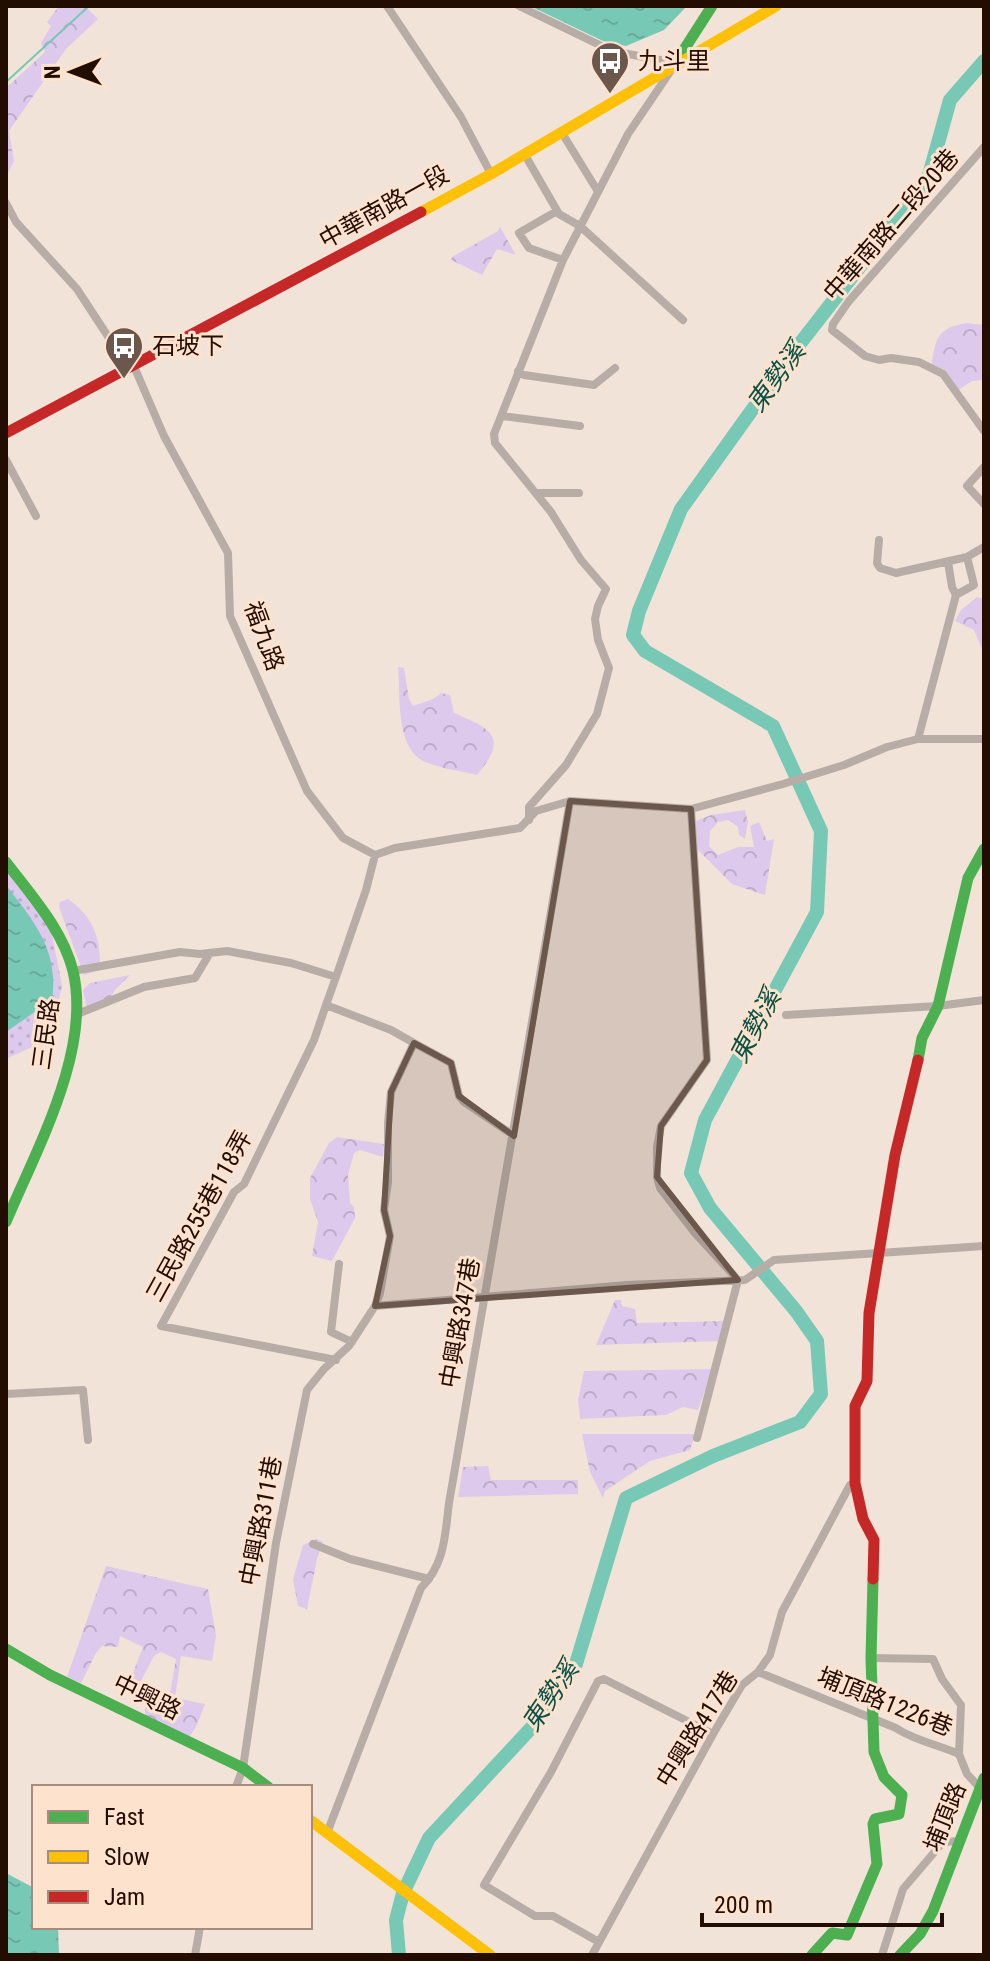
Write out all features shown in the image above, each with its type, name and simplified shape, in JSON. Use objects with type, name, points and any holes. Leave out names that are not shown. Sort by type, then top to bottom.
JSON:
[{"type":"street","points":[[387,6],[461,117],[491,174]]},
{"type":"street","points":[[519,6],[612,51],[676,63]]},
{"type":"street","points":[[529,820],[529,807],[566,765],[597,714],[609,668],[598,640],[595,619],[606,589],[495,443],[494,434],[563,260],[597,190],[628,134],[712,6]]},
{"type":"street","name":"中華南路一段","points":[[6,433],[491,174],[776,6]]},
{"type":"street","points":[[562,133],[597,190]]},
{"type":"street","name":"中華南路二段20巷","points":[[984,147],[849,301],[832,330],[865,356],[879,360],[901,359],[934,367],[943,374],[984,431]]},
{"type":"street","points":[[525,155],[557,211],[580,226],[683,320]]},
{"type":"street","name":"福九路","points":[[6,203],[16,222],[77,289],[131,366],[164,436],[228,553],[230,616],[307,791],[343,838],[375,855]]},
{"type":"street","points":[[557,211],[519,233],[529,248],[563,260]]},
{"type":"street","points":[[518,371],[524,375],[594,385],[615,368]]},
{"type":"street","points":[[502,416],[580,426]]},
{"type":"street","points":[[6,460],[36,516]]},
{"type":"street","points":[[984,467],[967,486],[984,504]]},
{"type":"street","points":[[536,493],[579,493]]},
{"type":"street","points":[[879,540],[877,563],[880,568],[896,573],[948,562],[960,556],[967,557],[984,547]]},
{"type":"street","points":[[956,595],[974,585],[967,557]]},
{"type":"street","points":[[918,739],[956,595],[948,562]]},
{"type":"street","points":[[513,1135],[464,1102],[459,1096],[451,1063],[391,1030],[326,1005],[375,855],[395,848],[520,828],[536,811],[570,801],[691,809],[783,784],[918,739],[984,739]]},
{"type":"street","name":"中興路347巷","points":[[327,1833],[421,1588],[436,1569],[445,1541],[570,801]]},
{"type":"street","points":[[691,809],[707,1060],[661,1126],[657,1177],[660,1188],[695,1233],[741,1280]]},
{"type":"street","points":[[812,1955],[832,1933],[847,1935],[877,1864],[872,1832],[875,1819],[899,1814],[902,1795],[884,1777],[874,1752],[871,1658],[874,1540],[863,1519],[855,1483],[855,1406],[867,1381],[868,1323],[878,1254],[895,1155],[914,1084],[922,1038],[938,1006],[968,878],[984,849]]},
{"type":"street","name":"三民路","points":[[6,862],[44,912],[73,971],[75,1015],[68,1063],[55,1104],[6,1222]]},
{"type":"street","points":[[73,971],[180,952],[227,951],[291,963],[336,977]]},
{"type":"street","points":[[75,1015],[144,987],[195,978],[210,953]]},
{"type":"street","points":[[786,1015],[938,1006],[984,1000]]},
{"type":"street","name":"三民路255巷118弄","points":[[326,1005],[314,1040],[244,1184],[234,1192],[161,1326],[336,1360]]},
{"type":"street","points":[[414,1043],[391,1092],[384,1210],[390,1236],[375,1306],[741,1280],[772,1261],[984,1246]]},
{"type":"street","points":[[339,1264],[331,1332],[352,1342]]},
{"type":"street","points":[[697,1438],[741,1280]]},
{"type":"street","name":"中興路311巷","points":[[237,1785],[243,1768],[276,1543],[307,1390],[352,1342],[375,1306]]},
{"type":"street","points":[[6,1394],[83,1390],[88,1440]]},
{"type":"street","name":"中興路417巷","points":[[592,1955],[742,1685],[758,1672],[770,1655],[782,1612],[850,1485],[855,1483]]},
{"type":"street","points":[[313,1544],[350,1559],[429,1579]]},
{"type":"street","name":"中興路","points":[[6,1649],[50,1675],[243,1768],[265,1785]]},
{"type":"street","points":[[871,1658],[933,1659],[942,1679],[961,1705],[959,1754]]},
{"type":"street","name":"埔頂路1226巷","points":[[758,1672],[959,1754],[967,1774],[982,1783]]},
{"type":"street","points":[[599,1942],[553,1916],[535,1916],[484,1885],[551,1772],[598,1681],[604,1679],[713,1734]]},
{"type":"street","name":"埔頂路","points":[[900,1955],[920,1934],[933,1911],[982,1783]]},
{"type":"street","points":[[312,1822],[490,1955]]},
{"type":"street","points":[[882,1955],[903,1889],[943,1842],[959,1841]]},
{"type":"street","points":[[195,1955],[200,1929]]},
{"type":"highlighted area","points":[[570,801],[691,809],[707,1060],[661,1126],[657,1177],[738,1280],[375,1306],[390,1236],[384,1210],[391,1092],[414,1043],[451,1063],[459,1096],[514,1136]]},
{"type":"green space","points":[[59,6],[85,6],[98,19],[66,49],[9,131],[14,161],[6,177],[6,88],[45,52],[41,43],[51,26],[47,22]]},
{"type":"green space","points":[[500,227],[516,255],[497,249],[482,275],[451,260],[498,231]]},
{"type":"green space","points":[[967,323],[984,325],[984,380],[972,381],[957,391],[931,367],[939,336],[949,328]]},
{"type":"green space","points":[[977,597],[984,599],[984,654],[974,630],[955,621],[961,610]]},
{"type":"green space","points":[[398,667],[404,668],[413,706],[441,693],[450,695],[454,713],[478,724],[492,736],[492,752],[477,775],[428,763],[417,757],[409,747],[401,721]]},
{"type":"green space","points":[[745,810],[748,822],[745,839],[739,835],[738,827],[728,820],[718,822],[710,831],[709,846],[718,855],[738,847],[754,847],[750,826],[759,822],[767,841],[774,839],[765,895],[732,884],[697,849],[696,821],[711,815]]},
{"type":"green space","points":[[6,869],[51,929],[62,986],[55,1016],[43,1042],[6,1059]]},
{"type":"green space","points":[[68,899],[90,921],[99,948],[100,970],[84,975],[59,907],[60,902]]},
{"type":"green space","points":[[130,975],[106,1004],[87,1009],[83,990],[90,983]]},
{"type":"green space","points":[[337,1137],[384,1144],[383,1157],[360,1150],[354,1153],[348,1175],[350,1203],[354,1207],[355,1218],[332,1261],[312,1256],[318,1222],[310,1199],[310,1178],[329,1143]]},
{"type":"green space","points":[[615,1300],[621,1300],[622,1306],[635,1309],[637,1323],[728,1321],[721,1341],[596,1345]]},
{"type":"green space","points":[[713,1369],[698,1410],[683,1407],[666,1415],[580,1419],[578,1400],[584,1371]]},
{"type":"green space","points":[[582,1434],[695,1434],[690,1450],[650,1461],[605,1491],[603,1498],[590,1472]]},
{"type":"green space","points":[[488,1466],[491,1480],[578,1480],[578,1494],[458,1497],[463,1467]]},
{"type":"green space","points":[[317,1539],[323,1542],[307,1609],[298,1606],[293,1579],[303,1545]]},
{"type":"green space","points":[[106,1566],[208,1589],[216,1636],[212,1661],[181,1656],[175,1698],[205,1704],[188,1739],[145,1716],[145,1706],[166,1717],[176,1659],[161,1652],[154,1656],[141,1681],[134,1682],[131,1678],[143,1647],[120,1636],[118,1647],[102,1646],[96,1653],[81,1683],[67,1677]]},
{"type":"water","points":[[530,6],[687,6],[664,30],[626,46],[603,41]]},
{"type":"water","points":[[6,885],[42,938],[52,966],[53,982],[52,1000],[6,1032]]},
{"type":"water","points":[[6,1873],[32,1887],[32,1929],[58,1929],[59,1955],[6,1955]]},
{"type":"waterway","points":[[6,82],[89,6]]},
{"type":"waterway","name":"東勢溪","points":[[399,1955],[396,1920],[403,1893],[429,1838],[533,1726],[576,1664],[626,1498],[713,1456],[800,1422],[821,1394],[817,1341],[796,1311],[710,1208],[691,1173],[705,1120],[817,912],[821,831],[773,726],[645,651],[633,635],[639,611],[681,509],[795,350],[928,179],[950,100],[984,61]]},
{"type":"traffic: fast","points":[[678,59],[712,6]]},
{"type":"traffic: fast","points":[[918,1060],[922,1038],[938,1006],[968,878],[984,849]]},
{"type":"traffic: fast","points":[[6,862],[62,941],[73,971],[77,1002],[75,1034],[58,1100],[6,1222]]},
{"type":"traffic: fast","points":[[812,1955],[832,1933],[847,1935],[877,1864],[875,1819],[899,1814],[902,1795],[884,1777],[874,1752],[871,1658],[873,1579]]},
{"type":"traffic: fast","points":[[6,1649],[50,1675],[243,1768],[265,1785]]},
{"type":"traffic: fast","points":[[900,1955],[920,1934],[933,1911],[984,1778]]},
{"type":"traffic: slow","points":[[421,212],[776,6]]},
{"type":"traffic: slow","points":[[312,1822],[490,1955]]},
{"type":"traffic: jam","points":[[6,433],[421,212]]},
{"type":"traffic: jam","points":[[873,1579],[874,1540],[863,1519],[855,1483],[855,1406],[867,1381],[869,1313],[895,1155],[918,1060]]},
{"type":"place","name":"九斗里","points":[[610,95]]},
{"type":"place","name":"石坡下","points":[[124,380]]}]
